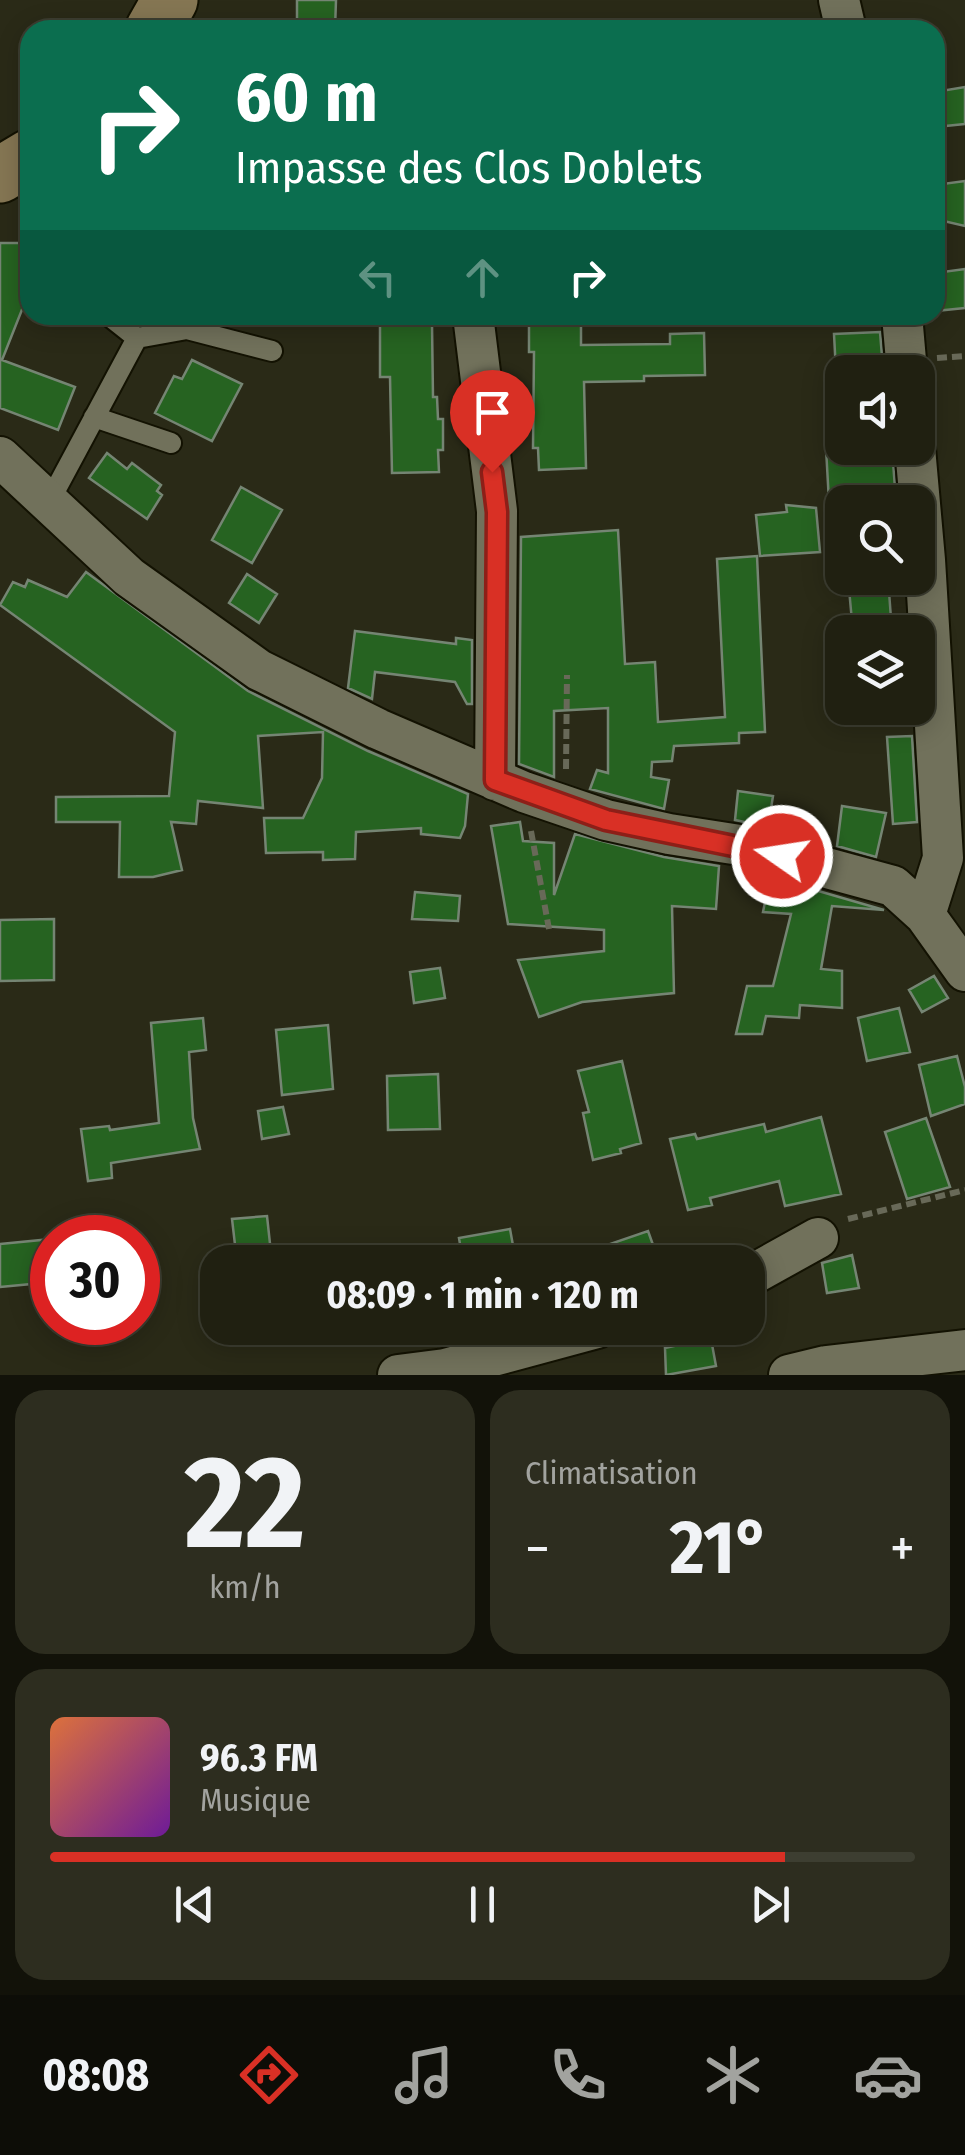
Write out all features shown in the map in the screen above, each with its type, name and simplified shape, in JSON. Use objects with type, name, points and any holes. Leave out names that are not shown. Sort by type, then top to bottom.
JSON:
[{"type":"street","points":[[474,325],[497,512],[510,786]]},
{"type":"street","points":[[903,325],[906,355]]},
{"type":"street","points":[[0,457],[129,577],[260,670],[378,729],[510,786],[606,820],[746,846],[893,886],[925,915],[965,971]]},
{"type":"street","points":[[916,465],[943,858],[925,915]]},
{"type":"street","points":[[765,1267],[818,1238]]},
{"type":"street","points":[[398,1375],[446,1372],[539,1345]]},
{"type":"street","points":[[790,1375],[826,1366],[965,1350]]},
{"type":"lane","points":[[120,325],[136,338]]},
{"type":"lane","points":[[136,338],[187,328],[272,351]]},
{"type":"lane","points":[[49,502],[136,338]]},
{"type":"lane","points":[[94,417],[172,444]]},
{"type":"path","points":[[565,806],[567,675]]},
{"type":"path","points":[[510,786],[549,929]]},
{"type":"path","points":[[818,1238],[838,1221],[965,1190]]},
{"type":"building","points":[[297,0],[336,0],[335,20],[297,20]]},
{"type":"building","points":[[965,87],[965,124],[945,126],[945,90]]},
{"type":"building","points":[[965,181],[965,226],[945,221],[945,184]]},
{"type":"building","points":[[0,243],[20,243],[20,315],[2,360],[75,387],[58,430],[0,408]]},
{"type":"building","points":[[965,269],[965,308],[945,310],[945,272]]},
{"type":"building","points":[[380,325],[432,325],[433,397],[437,397],[438,419],[443,419],[439,472],[392,473],[390,377],[380,377]]},
{"type":"building","points":[[529,325],[581,325],[581,345],[670,344],[670,334],[704,333],[705,375],[584,382],[586,468],[539,470],[538,448],[533,448],[534,352],[529,352]]},
{"type":"building","points":[[880,332],[882,355],[835,355],[834,334]]},
{"type":"building","points":[[192,360],[242,384],[212,441],[155,413],[174,376],[182,379]]},
{"type":"building","points":[[107,453],[127,469],[132,463],[161,485],[157,491],[162,495],[147,519],[89,478]]},
{"type":"building","points":[[827,465],[893,465],[895,485],[828,485]]},
{"type":"building","points":[[241,487],[282,510],[252,563],[212,540]]},
{"type":"building","points":[[786,505],[816,508],[820,552],[760,556],[756,515],[787,512]]},
{"type":"building","points":[[618,530],[625,664],[655,662],[658,722],[725,717],[717,559],[757,556],[765,732],[739,733],[739,743],[674,746],[672,761],[652,762],[651,777],[669,780],[664,809],[590,789],[597,770],[608,773],[608,708],[554,711],[554,777],[519,764],[521,537]]},
{"type":"building","points":[[86,572],[248,691],[368,751],[468,794],[460,838],[421,834],[421,828],[356,832],[355,859],[323,860],[323,852],[266,853],[264,818],[303,818],[322,778],[323,732],[258,736],[263,808],[198,801],[196,824],[171,822],[182,870],[153,877],[119,877],[120,822],[56,822],[56,797],[169,796],[175,732],[0,605],[13,582],[25,587],[28,580],[67,597]]},
{"type":"building","points":[[247,574],[277,594],[259,623],[229,603]]},
{"type":"building","points":[[850,595],[889,595],[891,615],[851,615]]},
{"type":"building","points":[[355,631],[456,644],[456,638],[472,640],[472,704],[467,704],[455,682],[375,672],[372,699],[348,688]]},
{"type":"building","points":[[912,736],[917,822],[893,824],[887,737]]},
{"type":"building","points":[[738,791],[773,796],[768,827],[735,820]]},
{"type":"building","points":[[842,806],[886,813],[876,857],[837,846]]},
{"type":"building","points":[[520,822],[523,841],[554,843],[554,895],[575,834],[664,857],[719,866],[716,909],[672,906],[674,993],[582,1002],[539,1017],[518,960],[604,951],[604,930],[508,924],[491,826]]},
{"type":"building","points":[[770,877],[884,910],[832,906],[821,969],[842,971],[842,1008],[800,1005],[799,1018],[766,1016],[762,1034],[736,1034],[747,986],[773,986],[791,914],[763,912]]},
{"type":"building","points":[[415,892],[460,896],[458,921],[412,919]]},
{"type":"building","points":[[54,919],[54,980],[0,981],[0,920]]},
{"type":"building","points":[[440,968],[445,998],[414,1003],[410,972]]},
{"type":"building","points":[[934,976],[948,998],[922,1012],[909,990]]},
{"type":"building","points":[[899,1008],[910,1052],[867,1061],[858,1018]]},
{"type":"building","points":[[203,1018],[206,1050],[189,1052],[193,1118],[200,1149],[111,1163],[112,1178],[88,1181],[81,1129],[109,1126],[110,1130],[159,1123],[151,1023]]},
{"type":"building","points":[[328,1025],[333,1089],[282,1095],[276,1030]]},
{"type":"building","points":[[957,1056],[965,1104],[931,1116],[919,1065]]},
{"type":"building","points":[[622,1061],[641,1143],[593,1160],[583,1113],[589,1112],[578,1071]]},
{"type":"building","points":[[438,1074],[440,1129],[388,1130],[387,1076]]},
{"type":"building","points":[[283,1107],[289,1134],[262,1139],[258,1111]]},
{"type":"building","points":[[821,1117],[841,1194],[785,1206],[779,1181],[710,1198],[712,1205],[688,1210],[670,1139],[695,1134],[697,1139],[764,1124],[766,1132]]},
{"type":"building","points":[[926,1118],[950,1187],[907,1199],[885,1132]]},
{"type":"building","points":[[267,1216],[270,1245],[235,1245],[232,1219]]},
{"type":"building","points":[[510,1229],[513,1245],[460,1245],[459,1238]]},
{"type":"building","points":[[648,1231],[653,1245],[607,1245]]},
{"type":"building","points":[[30,1241],[30,1284],[0,1287],[0,1244]]},
{"type":"building","points":[[852,1255],[859,1288],[827,1293],[822,1263]]},
{"type":"building","points":[[712,1345],[716,1366],[666,1375],[665,1348]]},
{"type":"route","points":[[492,472],[497,512],[495,780],[606,820],[782,856]]}]
